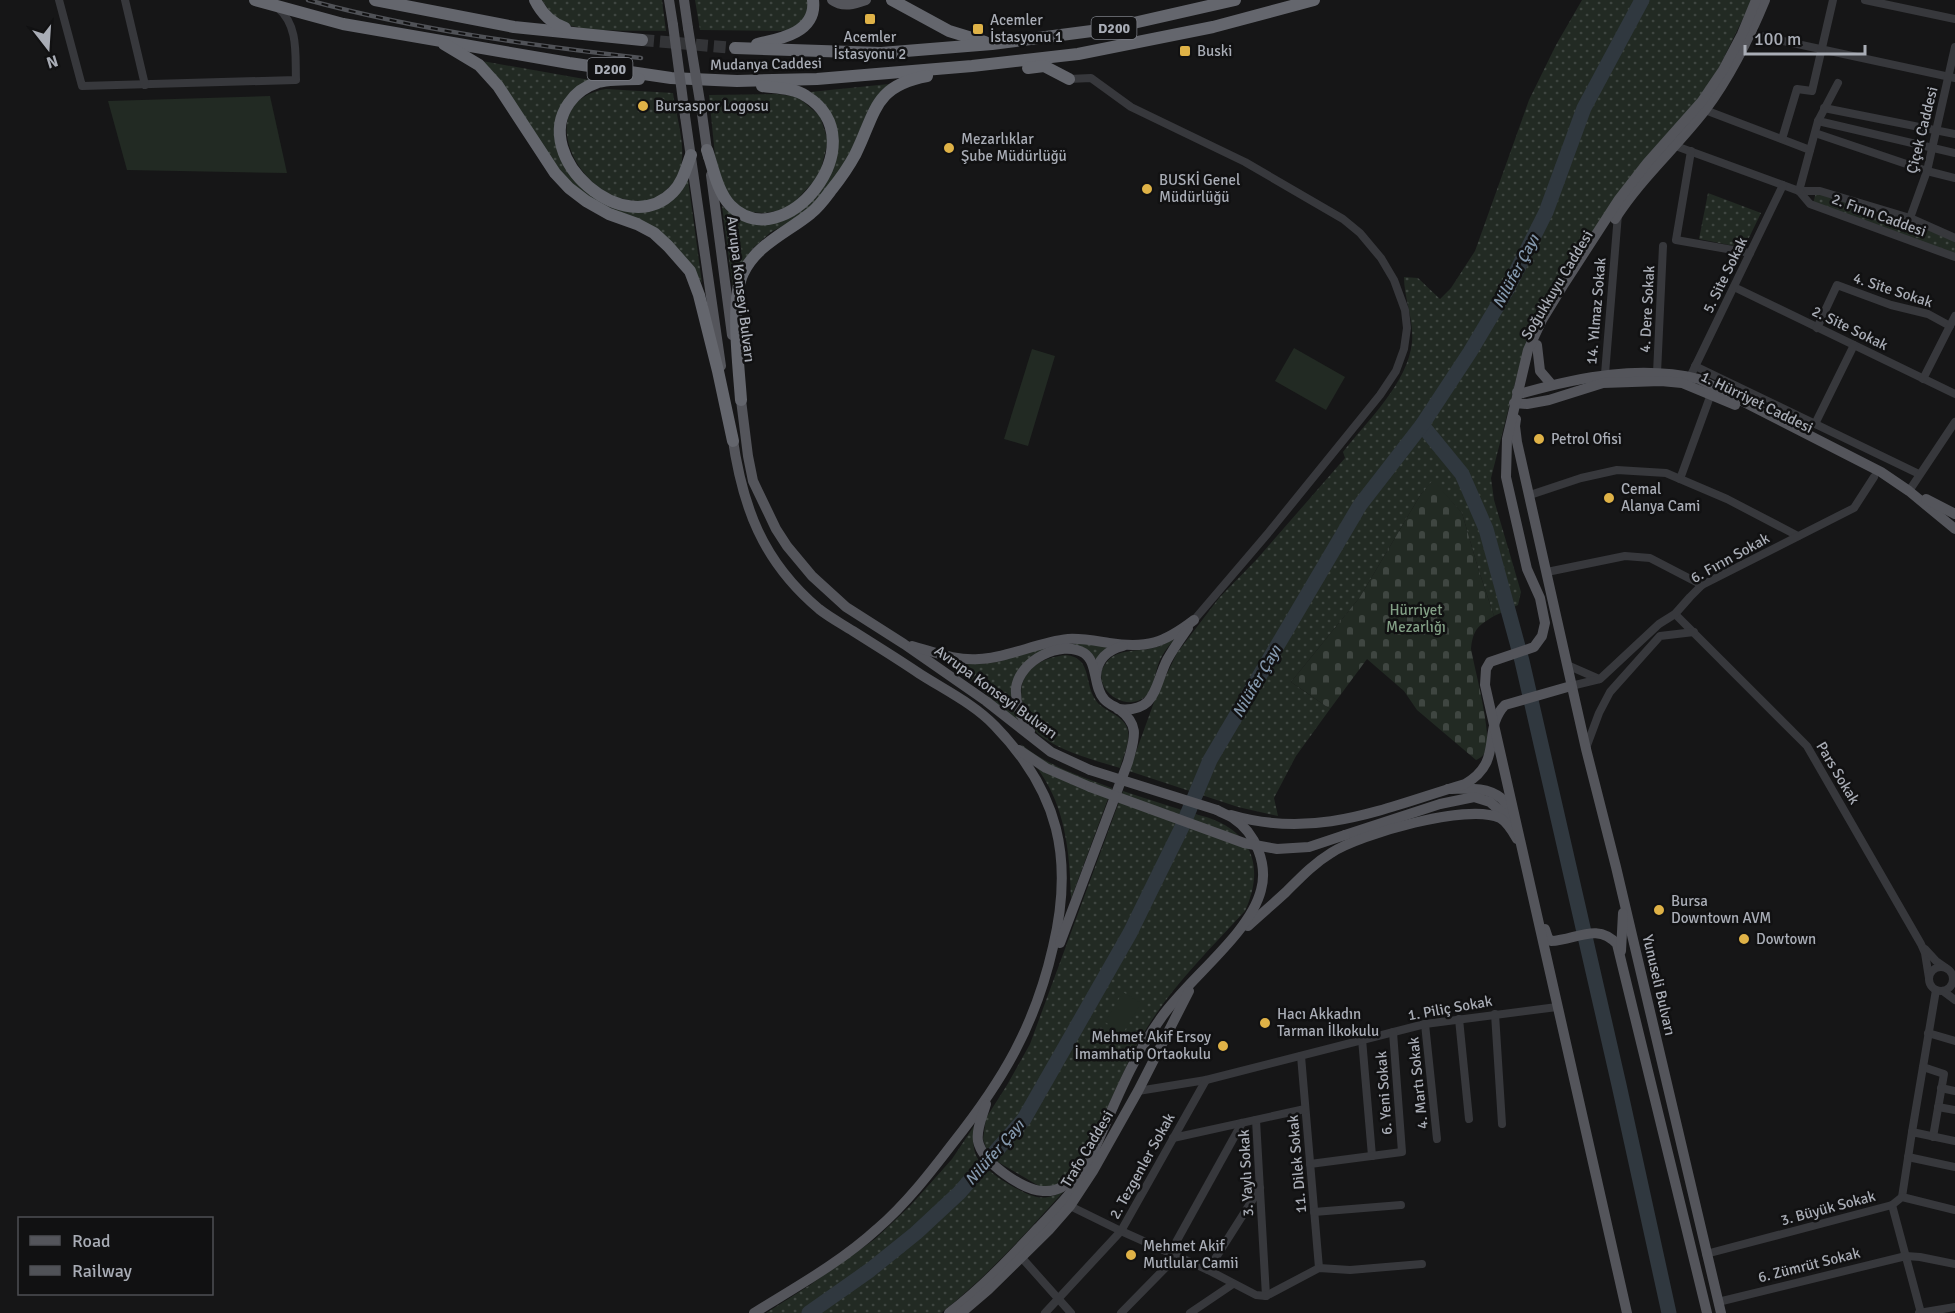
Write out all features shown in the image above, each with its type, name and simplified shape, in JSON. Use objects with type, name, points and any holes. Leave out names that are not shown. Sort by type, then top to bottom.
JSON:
[{"type":"highway","name":"Mudanya Caddesi","points":[[255,0],[343,24],[569,63],[671,78],[737,81],[817,79],[973,66],[1078,54],[1213,27],[1314,0]]},
{"type":"highway","name":"D200","points":[[375,0],[514,27],[642,40]]},
{"type":"highway","points":[[535,0],[542,13],[553,24],[610,37]]},
{"type":"highway","name":"Mudanya Caddesi","points":[[813,0],[814,6],[810,17],[802,29],[777,40],[735,48],[881,53],[992,44],[1107,29],[1235,0]]},
{"type":"highway","points":[[892,0],[903,3],[949,31],[992,44]]},
{"type":"highway","points":[[438,40],[479,65],[498,86],[555,173],[569,188],[609,214],[654,233],[669,246],[690,271],[699,295],[733,441]]},
{"type":"highway","points":[[741,400],[736,307],[743,273],[759,251],[813,213],[834,187],[854,156],[877,103],[890,91],[916,78],[973,66],[1001,70],[1044,66],[1069,79]]},
{"type":"highway","points":[[671,78],[598,82],[573,96],[564,110],[560,124],[562,151],[578,176],[604,198],[619,205],[636,208],[662,201],[672,193],[680,183],[691,155]]},
{"type":"highway","points":[[707,150],[722,195],[729,204],[740,213],[762,219],[776,218],[799,206],[816,188],[827,169],[831,158],[832,130],[821,108],[805,95],[737,81]]},
{"type":"main road","name":"Avrupa Konseyi Bulvarı","points":[[669,0],[733,441],[742,489],[750,515],[773,559],[820,610],[969,705],[995,726],[1038,782],[1055,822],[1061,847],[1063,874],[1059,923],[1045,982],[1019,1047],[989,1096],[922,1183],[877,1229],[828,1266],[754,1313]]},
{"type":"main road","name":"Avrupa Konseyi Bulvarı","points":[[684,0],[753,480],[776,529],[787,546],[812,576],[846,607],[986,701],[1051,752],[1090,770],[1217,810],[1234,819],[1249,835],[1257,848],[1263,867],[1261,890],[1252,913],[1227,944],[1174,1000],[1155,1028],[1127,1078],[1084,1173],[1061,1203],[1000,1268],[949,1313]]},
{"type":"main road","points":[[832,0],[845,5],[866,0]]},
{"type":"main road","name":"Soğukkuyu Caddesi","points":[[1567,665],[1515,426],[1528,350],[1542,320],[1564,284],[1626,190],[1702,101],[1723,70],[1742,34],[1756,0]]},
{"type":"main road","name":"Soğukkuyu Caddesi","points":[[1494,725],[1485,687],[1485,675],[1490,662],[1529,650],[1539,642],[1545,623],[1540,598],[1527,568],[1508,487],[1506,467],[1507,439],[1537,345],[1564,297],[1618,214],[1652,169],[1705,110],[1730,73],[1751,34],[1765,0]]},
{"type":"main road","points":[[1537,345],[1540,371],[1552,385]]},
{"type":"main road","name":"1. Hürriyet Caddesi","points":[[1519,398],[1552,385],[1605,374],[1657,373],[1690,377],[1708,383],[1877,475]]},
{"type":"main road","name":"1. Hürriyet Caddesi","points":[[1519,398],[1549,399],[1604,383],[1632,381],[1682,383],[1711,394],[1877,475]]},
{"type":"main road","points":[[1877,475],[1955,514]]},
{"type":"main road","points":[[1909,491],[1955,529]]},
{"type":"main road","points":[[1097,684],[1096,672],[1100,660],[1110,651],[1119,647],[1150,645],[1174,635],[1194,620]]},
{"type":"main road","points":[[1118,709],[1138,708],[1149,701],[1169,657],[1194,620]]},
{"type":"main road","points":[[904,644],[956,658],[980,659],[1006,654],[1040,643],[1071,638],[1126,646]]},
{"type":"main road","points":[[1036,741],[1023,721],[1017,703],[1016,687],[1023,670],[1035,658],[1053,651],[1075,649],[1087,654],[1103,698],[1129,719],[1134,727],[1135,736],[1128,762],[1045,982]]},
{"type":"main road","name":"Yunuseli Bulvarı","points":[[1567,665],[1720,1307]]},
{"type":"main road","points":[[1217,810],[1266,823],[1305,825],[1346,820],[1448,789],[1470,780],[1482,770],[1491,752],[1494,725],[1500,710],[1505,705],[1571,686]]},
{"type":"main road","points":[[1494,725],[1627,1313]]},
{"type":"main road","points":[[1007,741],[1046,768],[1090,787],[1244,843],[1276,849],[1309,847],[1440,804],[1474,797],[1490,802],[1501,811],[1511,821],[1520,836]]},
{"type":"main road","points":[[1448,789],[1487,791],[1501,798],[1516,818],[1530,850],[1548,938],[1551,941],[1597,932],[1611,938],[1617,944],[1621,954]]},
{"type":"main road","points":[[1227,944],[1309,869],[1330,853],[1359,839],[1428,820],[1472,813],[1500,819],[1513,831],[1524,853]]},
{"type":"main road","points":[[1621,954],[1623,895]]},
{"type":"main road","name":"Yunuseli Bulvarı","points":[[1621,954],[1707,1313]]},
{"type":"main road","name":"Trafo Caddesi","points":[[961,1313],[1022,1258],[1070,1206],[1093,1171],[1138,1091],[1183,1000],[1201,972]]},
{"type":"main road","points":[[989,1096],[979,1128],[978,1142],[984,1155],[996,1167],[1033,1190],[1055,1190],[1068,1184],[1098,1140]]},
{"type":"street","points":[[59,0],[82,86],[296,80],[292,25],[286,15],[274,6]]},
{"type":"street","points":[[125,0],[146,85]]},
{"type":"street","points":[[1782,139],[1797,89],[1812,91],[1833,0]]},
{"type":"street","points":[[1865,0],[1955,19]]},
{"type":"street","points":[[1751,34],[1952,78]]},
{"type":"street","name":"Çiçek Caddesi","points":[[1910,218],[1927,171],[1952,78],[1955,46]]},
{"type":"street","points":[[1069,79],[1091,78],[1131,107],[1245,162],[1342,219],[1360,233],[1381,258],[1397,287],[1405,310],[1407,328],[1404,349],[1396,371],[1269,532],[1194,620]]},
{"type":"street","points":[[1799,191],[1818,121],[1838,83]]},
{"type":"street","points":[[1824,108],[1955,134]]},
{"type":"street","points":[[1705,110],[1810,150]]},
{"type":"street","points":[[1818,121],[1955,153]]},
{"type":"street","points":[[1815,133],[1927,171],[1955,178]]},
{"type":"street","name":"2. Fırın Caddesi","points":[[1673,145],[1799,191],[1820,191],[1910,218],[1955,238]]},
{"type":"street","points":[[1690,152],[1676,240],[1750,253]]},
{"type":"street","name":"5. Site Sokak","points":[[1690,377],[1783,184]]},
{"type":"street","name":"2. Fırın Caddesi","points":[[1799,191],[1810,204],[1955,257]]},
{"type":"street","name":"14. Yılmaz Sokak","points":[[1605,374],[1618,214]]},
{"type":"street","name":"4. Dere Sokak","points":[[1657,373],[1663,246]]},
{"type":"street","name":"4. Site Sokak","points":[[1817,328],[1837,285],[1891,305],[1928,314],[1950,326]]},
{"type":"street","name":"2. Site Sokak","points":[[1734,287],[1955,394]]},
{"type":"street","points":[[1923,379],[1955,316]]},
{"type":"street","points":[[1815,424],[1854,345]]},
{"type":"street","name":"1. Hürriyet Caddesi","points":[[1695,366],[1919,474]]},
{"type":"street","points":[[1680,479],[1711,394]]},
{"type":"street","points":[[1909,491],[1955,422]]},
{"type":"street","points":[[1530,495],[1581,478],[1617,470],[1666,473],[1727,499],[1798,536]]},
{"type":"street","name":"6. Fırın Sokak","points":[[1571,686],[1600,679],[1659,624],[1676,614],[1702,585],[1854,508],[1877,475]]},
{"type":"street","points":[[1547,572],[1625,556],[1650,558],[1702,585]]},
{"type":"street","name":"Pars Sokak","points":[[1676,614],[1807,746],[1921,944]]},
{"type":"street","points":[[1586,748],[1599,713],[1610,692],[1660,636],[1694,632]]},
{"type":"street","points":[[1567,665],[1600,679]]},
{"type":"street","points":[[1921,944],[1953,977],[1953,984],[1939,991]]},
{"type":"street","points":[[1921,944],[1925,953],[1930,985],[1955,1000]]},
{"type":"street","points":[[1929,978],[1935,969],[1946,968]]},
{"type":"street","points":[[1939,991],[1929,1033],[1902,1197],[1955,1210]]},
{"type":"street","name":"1. Piliç Sokak","points":[[1138,1091],[1206,1080],[1425,1024],[1557,1007]]},
{"type":"street","points":[[1495,1014],[1502,1124]]},
{"type":"street","points":[[1459,1018],[1469,1119]]},
{"type":"street","name":"4. Martı Sokak","points":[[1425,1024],[1437,1139]]},
{"type":"street","name":"6. Yeni Sokak","points":[[1372,1156],[1402,1152],[1393,1032]]},
{"type":"street","points":[[1929,1033],[1955,1041]]},
{"type":"street","points":[[1310,1164],[1372,1156],[1362,1039]]},
{"type":"street","name":"11. Dilek Sokak","points":[[1301,1056],[1319,1268]]},
{"type":"street","points":[[1923,1067],[1944,1074],[1934,1137]]},
{"type":"street","name":"2. Tezgenler Sokak","points":[[1045,1313],[1121,1231],[1206,1080]]},
{"type":"street","points":[[1941,1088],[1955,1091]]},
{"type":"street","points":[[1938,1107],[1955,1110]]},
{"type":"street","points":[[1173,1138],[1305,1109]]},
{"type":"street","name":"3. Yaylı Sokak","points":[[1257,1120],[1266,1296]]},
{"type":"street","points":[[1121,1313],[1173,1254],[1242,1123]]},
{"type":"street","points":[[1912,1132],[1955,1141]]},
{"type":"street","points":[[1908,1157],[1955,1167]]},
{"type":"street","points":[[1208,1270],[1261,1188]]},
{"type":"street","name":"3. Büyük Sokak","points":[[1706,1254],[1892,1204],[1902,1197]]},
{"type":"street","points":[[1892,1204],[1921,1313],[1955,1306]]},
{"type":"street","points":[[1314,1212],[1401,1205]]},
{"type":"street","points":[[1070,1206],[1208,1270],[1256,1295],[1266,1296],[1319,1268],[1350,1270],[1422,1264]]},
{"type":"street","points":[[1906,1256],[1955,1264]]},
{"type":"street","name":"6. Zümrüt Sokak","points":[[1720,1307],[1906,1256]]},
{"type":"street","points":[[1022,1258],[1071,1313]]},
{"type":"street","points":[[1190,1313],[1233,1284]]},
{"type":"green space","points":[[542,0],[662,0],[666,31],[578,28],[557,18]]},
{"type":"green space","points":[[695,0],[809,0],[807,17],[792,29],[781,31],[700,30]]},
{"type":"green space","points":[[1582,0],[1752,0],[1708,90],[1627,182],[1524,348],[1491,478],[1494,500],[1521,592],[1518,605],[1494,616],[1462,513],[1433,481],[1421,494],[1360,597],[1291,682],[1330,709],[1296,756],[1274,798],[1278,816],[1238,807],[1129,771],[1157,694],[1177,653],[1219,598],[1257,559],[1345,458],[1343,452],[1395,387],[1409,357],[1412,342],[1404,277],[1418,278],[1440,299],[1451,288],[1475,251],[1529,100],[1556,45]]},
{"type":"green space","points":[[482,61],[590,80],[562,108],[557,123],[557,148],[616,208],[631,212],[645,212],[667,204],[676,197],[688,180],[702,283],[686,259],[592,199],[567,180],[551,160],[499,79]]},
{"type":"green space","points":[[889,84],[869,108],[851,151],[822,195],[798,218],[771,232],[753,248],[746,258],[733,289],[722,206],[733,215],[746,221],[771,223],[794,215],[813,200],[828,180],[836,158],[837,134],[828,111],[810,92]]},
{"type":"green space","points":[[606,89],[673,93],[681,140],[681,166],[673,183],[653,199],[633,201],[609,194],[592,181],[578,165],[570,146],[567,128],[571,110],[584,97]]},
{"type":"green space","points":[[777,94],[798,97],[820,116],[828,141],[821,169],[814,181],[792,205],[782,210],[765,213],[749,212],[736,205],[726,194],[715,156],[709,95]]},
{"type":"green space","points":[[270,96],[287,173],[127,170],[108,101]]},
{"type":"green space","points":[[1816,192],[1909,219],[1955,239],[1955,256],[1813,204]]},
{"type":"green space","points":[[1708,193],[1761,213],[1744,248],[1699,239]]},
{"type":"green space","points":[[1294,348],[1345,377],[1326,410],[1275,381]]},
{"type":"green space","points":[[1032,349],[1055,356],[1028,446],[1004,439]]},
{"type":"green space","name":"Hürriyet Mezarlığı","points":[[1433,480],[1462,513],[1494,616],[1477,629],[1471,649],[1487,730],[1486,750],[1476,760],[1417,710],[1404,691],[1367,659],[1330,709],[1291,682],[1360,597],[1421,494]]},
{"type":"green space","points":[[1175,639],[1161,659],[1153,685],[1146,696],[1138,701],[1128,702],[1119,700],[1105,689],[1102,672],[1110,658],[1128,651],[1156,647]]},
{"type":"green space","points":[[1081,643],[1109,647],[1096,660],[1083,648],[1074,647],[1043,659],[1018,673],[1021,724],[972,682],[938,657],[965,664],[982,664],[997,662],[1032,650]]},
{"type":"green space","points":[[1066,655],[1074,657],[1084,666],[1098,703],[1126,725],[1128,740],[1120,768],[1080,756],[1051,743],[1034,730],[1026,717],[1021,691],[1026,675],[1038,663]]},
{"type":"green space","points":[[1021,744],[1053,764],[1112,788],[1071,899],[1068,856],[1060,814],[1049,787]]},
{"type":"green space","points":[[1123,791],[1212,819],[1233,831],[1243,840],[1249,850],[1253,861],[1253,885],[1245,911],[1179,983],[1145,1031],[1072,1174],[1066,1181],[1059,1184],[1039,1186],[998,1162],[987,1151],[983,1139],[986,1118],[1030,1044]]},
{"type":"green space","points":[[1123,992],[1141,1003],[1123,1033],[1105,1022]]},
{"type":"green space","points":[[974,1126],[973,1143],[976,1155],[982,1164],[996,1176],[1023,1192],[1037,1197],[1048,1197],[1064,1191],[974,1285],[941,1313],[766,1313],[875,1239],[910,1206],[952,1159]]},
{"type":"waterway","name":"Nilüfer Çayı","points":[[809,1313],[870,1270],[916,1233],[959,1193],[1024,1119],[1130,933],[1182,827],[1210,760],[1360,505],[1422,425],[1470,352],[1508,288],[1546,212],[1584,108],[1642,0]]},
{"type":"waterway","points":[[1422,425],[1462,474],[1486,529],[1522,661],[1669,1313]]},
{"type":"tunnel","points":[[642,40],[735,48]]},
{"type":"railway","points":[[308,0],[432,28],[557,48],[641,58]]},
{"type":"place","name":"Acemler İstasyonu 2","points":[[870,19]]},
{"type":"place","name":"Acemler İstasyonu 1","points":[[978,29]]},
{"type":"place","name":"Buski","points":[[1185,51]]},
{"type":"place","name":"Bursaspor Logosu","points":[[643,106]]},
{"type":"place","name":"Mezarlıklar Şube Müdürlüğü","points":[[949,148]]},
{"type":"place","name":"BUSKİ Genel Müdürlüğü","points":[[1147,189]]},
{"type":"place","name":"Petrol Ofisi","points":[[1539,439]]},
{"type":"place","name":"Cemal Alanya Cami","points":[[1609,498]]},
{"type":"place","name":"Bursa Downtown AVM","points":[[1659,910]]},
{"type":"place","name":"Dowtown","points":[[1744,939]]},
{"type":"place","name":"Hacı Akkadın Tarman İlkokulu","points":[[1265,1023]]},
{"type":"place","name":"Mehmet Akif Ersoy İmamhatip Ortaokulu","points":[[1223,1046]]},
{"type":"place","name":"Mehmet Akif Mutlular Camii","points":[[1131,1255]]}]
